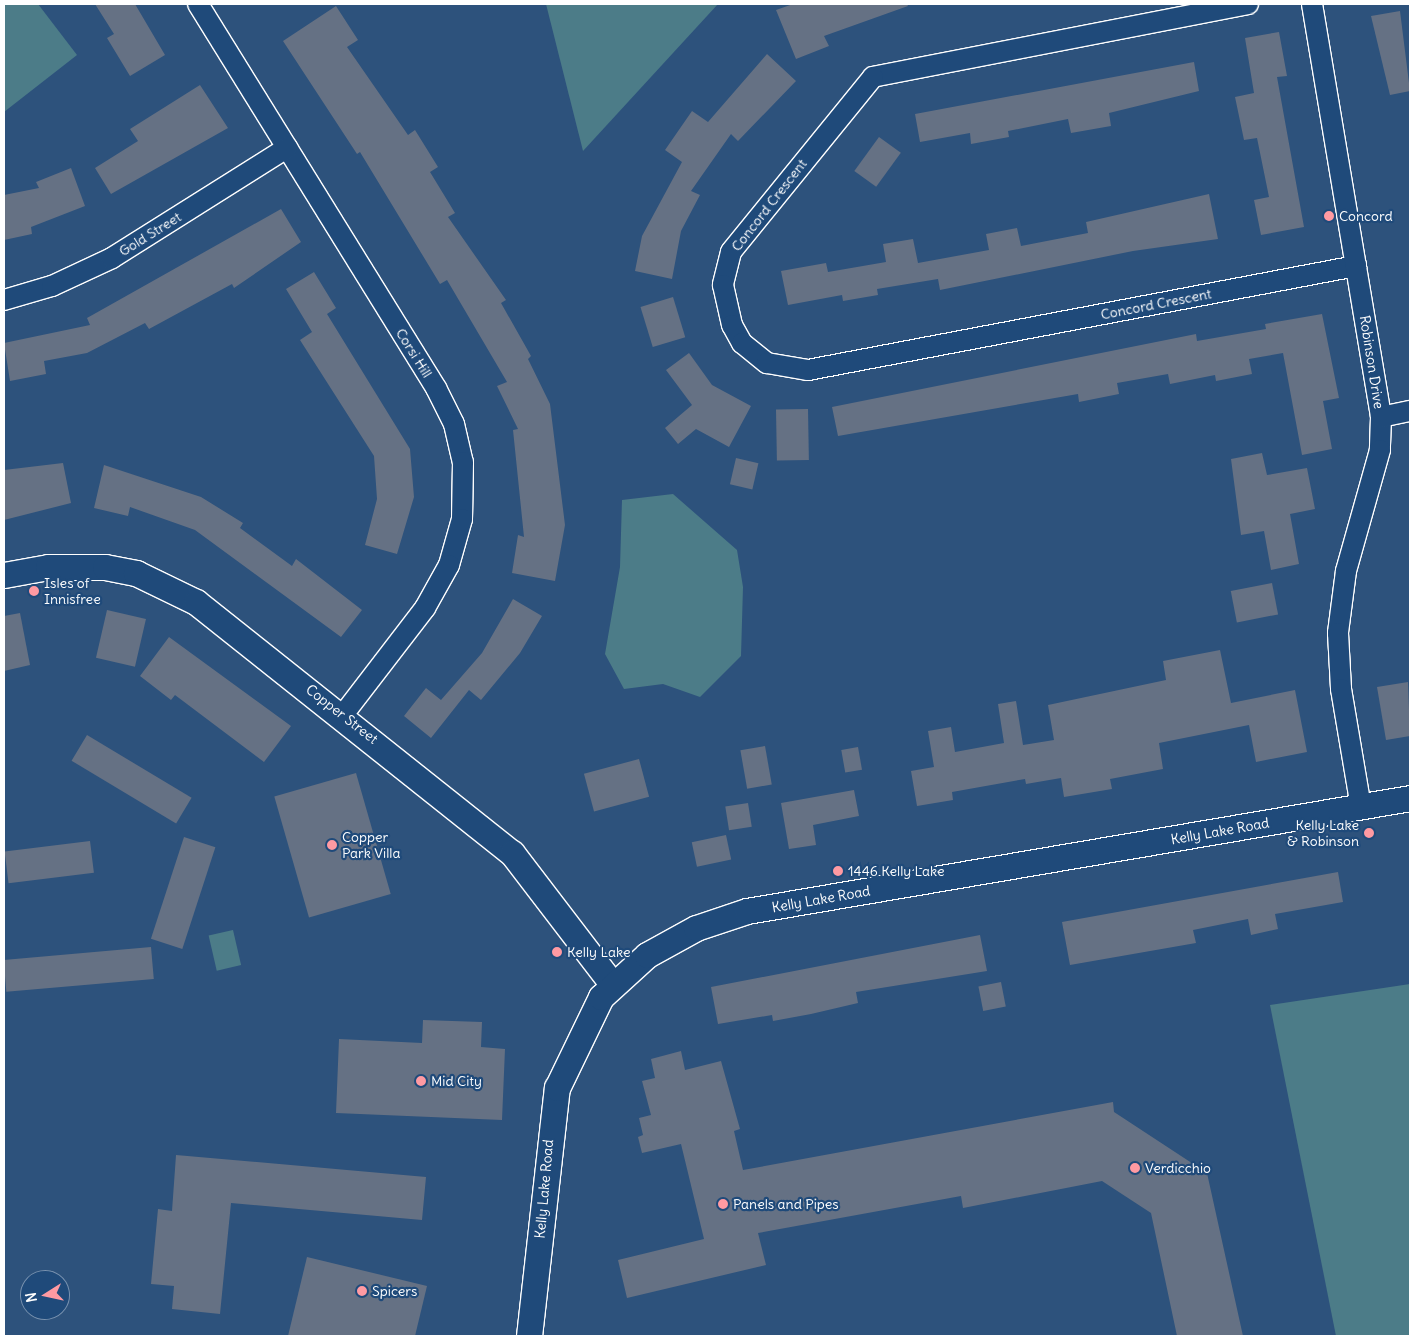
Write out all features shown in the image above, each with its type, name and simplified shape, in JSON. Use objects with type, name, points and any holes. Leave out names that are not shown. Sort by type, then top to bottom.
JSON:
[{"type":"street","name":"Corsi Hill","points":[[198,4],[436,388],[454,424],[463,462],[462,520],[446,572],[425,608],[343,714]]},
{"type":"street","name":"Concord Crescent","points":[[1248,4],[873,77],[731,252],[723,285],[732,324],[742,343],[767,363],[808,370],[1356,266]]},
{"type":"street","name":"Robinson Drive","points":[[1312,4],[1381,417],[1380,450],[1346,571],[1338,633],[1342,689],[1361,807]]},
{"type":"street","name":"Gold Street","points":[[4,300],[52,286],[112,258],[287,148]]},
{"type":"street","points":[[1381,417],[1410,411]]},
{"type":"street","name":"Copper Street","points":[[4,575],[74,565],[144,576],[196,602],[343,714],[512,853],[612,984]]},
{"type":"street","name":"Kelly Lake Road","points":[[529,1336],[557,1088],[585,1024],[612,984],[647,955],[696,928],[748,911],[1410,798]]},
{"type":"green space","points":[[4,4],[38,4],[77,55],[4,112]]},
{"type":"green space","points":[[546,4],[718,4],[583,151]]},
{"type":"green space","points":[[673,494],[737,550],[743,587],[741,656],[700,697],[663,684],[624,689],[605,654],[620,567],[622,500]]},
{"type":"green space","points":[[233,930],[241,965],[217,971],[209,936]]},
{"type":"green space","points":[[1410,984],[1410,1336],[1336,1336],[1270,1005]]},
{"type":"building","points":[[95,4],[135,4],[165,55],[130,76],[107,38],[114,34]]},
{"type":"building","points":[[793,4],[907,4],[908,6],[824,36],[829,46],[796,59],[776,10]]},
{"type":"building","points":[[336,6],[358,40],[347,47],[408,135],[415,130],[438,167],[430,172],[455,213],[448,217],[506,300],[501,303],[531,356],[528,359],[550,404],[565,525],[555,581],[512,573],[518,535],[524,537],[513,430],[518,429],[497,386],[507,382],[447,280],[440,284],[360,152],[357,154],[283,41]]},
{"type":"building","points":[[1400,11],[1410,91],[1390,95],[1371,16]]},
{"type":"building","points":[[1279,32],[1287,76],[1277,77],[1304,227],[1261,235],[1254,200],[1269,197],[1257,138],[1244,140],[1235,97],[1254,93],[1245,38]]},
{"type":"building","points":[[767,54],[796,81],[738,141],[731,134],[691,191],[700,195],[681,231],[672,279],[635,271],[642,236],[682,162],[665,150],[692,111],[708,122]]},
{"type":"building","points":[[1194,62],[1199,91],[1109,113],[1111,126],[1071,133],[1068,119],[1008,131],[1009,137],[971,144],[970,133],[920,142],[915,114]]},
{"type":"building","points":[[200,85],[228,128],[111,194],[95,168],[138,141],[130,129]]},
{"type":"building","points":[[879,137],[901,153],[876,187],[854,171]]},
{"type":"building","points":[[71,168],[85,206],[31,227],[32,234],[4,240],[4,195],[39,188],[36,182]]},
{"type":"building","points":[[1209,194],[1218,239],[1133,251],[940,290],[938,279],[877,289],[878,295],[843,301],[842,295],[788,305],[781,271],[826,263],[828,272],[886,262],[883,244],[913,239],[918,263],[989,250],[986,234],[1017,228],[1021,246],[1088,233],[1086,222]]},
{"type":"building","points":[[281,209],[301,242],[234,288],[232,284],[149,329],[145,323],[87,353],[44,361],[46,374],[10,381],[4,343],[90,325],[87,318]]},
{"type":"building","points":[[314,272],[336,308],[327,314],[410,449],[414,497],[397,554],[365,545],[377,499],[374,456],[300,340],[312,332],[286,289]]},
{"type":"building","points":[[673,297],[685,337],[653,347],[640,307]]},
{"type":"building","points":[[1322,314],[1339,398],[1323,401],[1332,449],[1302,455],[1283,353],[1249,359],[1252,374],[1216,381],[1215,375],[1170,384],[1168,374],[1117,383],[1119,394],[1079,402],[1078,394],[838,436],[832,407],[1196,334],[1197,341],[1266,329],[1265,324]]},
{"type":"building","points":[[689,353],[712,385],[751,406],[729,447],[696,429],[678,444],[665,428],[692,405],[666,370]]},
{"type":"building","points":[[808,409],[809,460],[777,461],[776,410]]},
{"type":"building","points":[[1262,453],[1267,475],[1307,468],[1315,509],[1290,514],[1299,564],[1271,570],[1264,531],[1241,535],[1231,459]]},
{"type":"building","points":[[736,458],[758,463],[752,489],[730,484]]},
{"type":"building","points":[[63,463],[71,503],[4,520],[4,470]]},
{"type":"building","points":[[104,465],[201,497],[243,523],[240,528],[292,566],[296,559],[362,610],[341,637],[195,530],[130,507],[128,516],[94,508]]},
{"type":"building","points":[[1272,583],[1278,614],[1237,622],[1231,591]]},
{"type":"building","points":[[513,599],[542,616],[520,653],[481,700],[469,690],[431,738],[404,716],[426,688],[441,700],[482,653]]},
{"type":"building","points":[[107,610],[146,619],[135,667],[96,658]]},
{"type":"building","points":[[20,613],[30,665],[4,671],[4,616]]},
{"type":"building","points":[[169,637],[291,726],[264,762],[175,695],[171,700],[140,676]]},
{"type":"building","points":[[1220,650],[1231,703],[1295,690],[1307,752],[1256,762],[1249,725],[1159,743],[1163,769],[1110,779],[1112,789],[1064,797],[1061,778],[1026,784],[1025,779],[952,792],[953,800],[917,806],[911,771],[934,767],[928,731],[951,727],[955,752],[1004,743],[998,704],[1016,701],[1023,745],[1054,740],[1048,705],[1166,680],[1163,661]]},
{"type":"building","points":[[1408,682],[1410,736],[1386,740],[1377,687]]},
{"type":"building","points":[[87,735],[192,798],[176,824],[72,761]]},
{"type":"building","points":[[765,746],[772,784],[747,789],[740,750]]},
{"type":"building","points":[[858,747],[862,770],[845,773],[841,750]]},
{"type":"building","points":[[639,759],[649,797],[594,811],[584,774]]},
{"type":"building","name":"Copper Park Villa","points":[[356,773],[391,894],[309,918],[274,796]]},
{"type":"building","points":[[854,790],[859,816],[813,825],[816,845],[789,849],[781,803]]},
{"type":"building","points":[[748,803],[752,827],[729,830],[725,807]]},
{"type":"building","points":[[726,835],[731,859],[697,867],[692,842]]},
{"type":"building","points":[[184,837],[215,847],[182,949],[151,939]]},
{"type":"building","points":[[90,841],[94,873],[9,883],[5,851]]},
{"type":"building","points":[[1338,872],[1343,902],[1275,914],[1278,929],[1251,935],[1248,919],[1193,930],[1196,943],[1070,965],[1062,922]]},
{"type":"building","points":[[980,935],[987,971],[856,992],[858,1003],[811,1014],[773,1021],[772,1015],[718,1024],[711,987]]},
{"type":"building","points":[[151,947],[154,979],[6,992],[4,960]]},
{"type":"building","points":[[1001,982],[1006,1007],[983,1011],[978,986]]},
{"type":"building","name":"Mid City","points":[[423,1020],[482,1022],[481,1047],[505,1049],[502,1120],[336,1113],[339,1039],[422,1043]]},
{"type":"building","points":[[681,1051],[685,1070],[721,1061],[740,1129],[734,1131],[743,1170],[1113,1102],[1114,1112],[1207,1173],[1243,1336],[1177,1336],[1151,1213],[1102,1181],[963,1208],[961,1196],[758,1233],[766,1265],[627,1298],[618,1260],[704,1239],[681,1144],[642,1153],[638,1137],[643,1135],[639,1118],[651,1115],[642,1081],[655,1078],[651,1059]]},
{"type":"building","points":[[176,1155],[426,1177],[422,1220],[231,1203],[220,1314],[172,1309],[174,1286],[151,1284],[158,1209],[172,1211]]},
{"type":"building","name":"Spicers","points":[[307,1257],[427,1286],[415,1336],[288,1336]]},
{"type":"place","name":"Concord","points":[[1329,216]]},
{"type":"place","name":"Isles of Innisfree","points":[[34,591]]},
{"type":"place","name":"Kelly Lake & Robinson","points":[[1369,833]]},
{"type":"place","name":"Copper Park Villa","points":[[332,845]]},
{"type":"place","name":"1446 Kelly Lake","points":[[838,871]]},
{"type":"place","name":"Kelly Lake","points":[[557,952]]},
{"type":"place","name":"Mid City","points":[[421,1081]]},
{"type":"place","name":"Verdicchio","points":[[1135,1168]]},
{"type":"place","name":"Panels and Pipes","points":[[723,1204]]},
{"type":"place","name":"Spicers","points":[[362,1291]]}]
